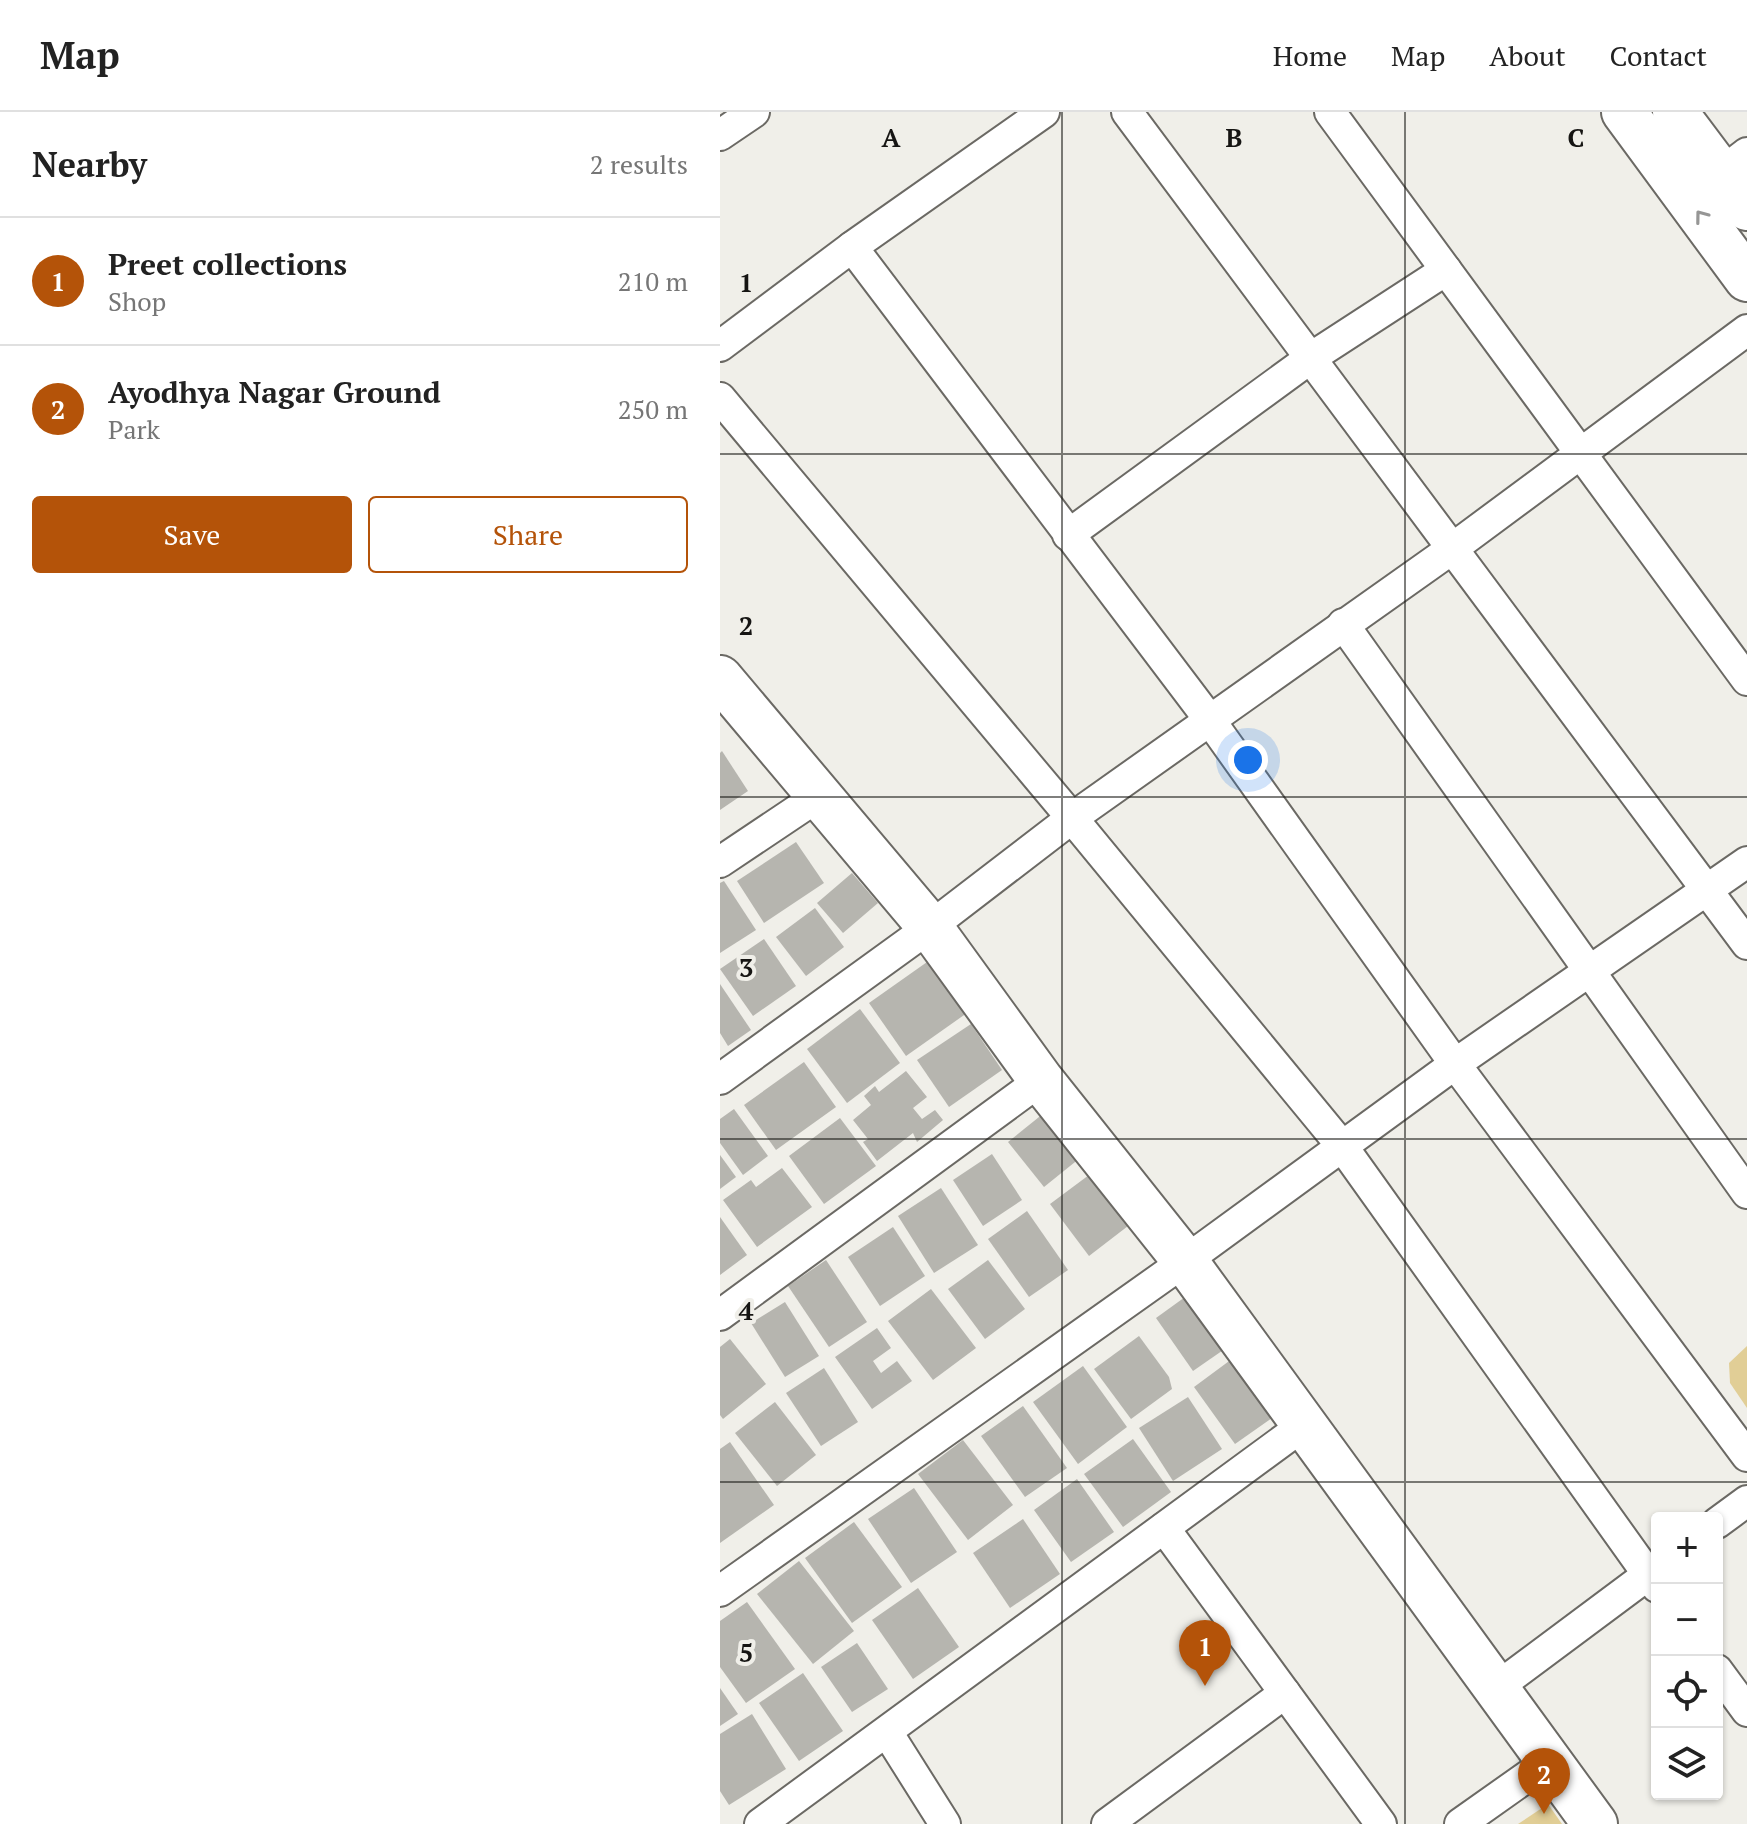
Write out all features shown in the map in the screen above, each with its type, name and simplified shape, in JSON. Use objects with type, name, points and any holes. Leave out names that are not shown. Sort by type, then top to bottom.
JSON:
[{"type":"street","points":[[720,135],[754,112]]},
{"type":"street","points":[[720,346],[852,247],[1044,112]]},
{"type":"street","points":[[1127,112],[1747,944]]},
{"type":"street","points":[[1330,112],[1747,680]]},
{"type":"street","points":[[1624,112],[1747,279]]},
{"type":"street","points":[[1675,112],[1734,163],[1747,208]]},
{"type":"street","points":[[852,247],[1209,719],[1455,1064],[1747,1456]]},
{"type":"street","points":[[1068,535],[1312,357],[1446,270]]},
{"type":"street","points":[[720,1079],[930,927],[1072,818],[1453,548],[1747,330]]},
{"type":"street","points":[[720,398],[1342,1146],[1651,1573]]},
{"type":"street","points":[[1343,624],[1747,1193]]},
{"type":"street","points":[[720,678],[930,927],[1041,1080],[1185,1261],[1595,1824]]},
{"type":"street","points":[[720,862],[820,795]]},
{"type":"street","points":[[720,1591],[1185,1261],[1455,1064],[1747,862]]},
{"type":"street","points":[[720,1315],[1041,1080]]},
{"type":"street","points":[[760,1824],[1304,1425]]},
{"type":"street","points":[[1723,1519],[1747,1501]]},
{"type":"street","points":[[1164,1528],[1381,1824]]},
{"type":"street","points":[[1496,1688],[1651,1579]]},
{"type":"street","points":[[1723,1678],[1747,1711]]},
{"type":"street","points":[[1107,1824],[1285,1693]]},
{"type":"street","points":[[887,1732],[945,1824]]},
{"type":"street","points":[[1460,1824],[1549,1761]]},
{"type":"shaded area","points":[[1747,1346],[1747,1408],[1730,1383],[1729,1363]]},
{"type":"shaded area","points":[[1548,1804],[1562,1824],[1518,1824]]},
{"type":"building","points":[[722,751],[748,791],[720,810],[720,753]]},
{"type":"building","points":[[796,842],[824,883],[764,923],[737,881]]},
{"type":"building","points":[[852,873],[878,903],[843,933],[817,903]]},
{"type":"building","points":[[724,881],[756,930],[720,953],[720,883]]},
{"type":"building","points":[[815,908],[844,947],[806,976],[776,937]]},
{"type":"building","points":[[764,939],[796,986],[753,1016],[720,969]]},
{"type":"building","points":[[937,955],[974,1008],[906,1056],[869,1003]]},
{"type":"building","points":[[720,984],[751,1030],[728,1046],[720,1033]]},
{"type":"building","points":[[860,1009],[900,1063],[847,1103],[807,1049]]},
{"type":"building","points":[[971,1024],[1002,1070],[949,1107],[917,1060]]},
{"type":"building","points":[[804,1062],[836,1107],[776,1150],[744,1105]]},
{"type":"building","points":[[906,1071],[927,1097],[913,1108],[922,1119],[935,1110],[943,1120],[917,1142],[913,1133],[877,1161],[863,1142],[868,1139],[853,1120],[871,1105],[864,1096],[875,1086],[879,1092]]},
{"type":"building","points":[[734,1109],[768,1156],[743,1175],[720,1143],[720,1119]]},
{"type":"building","points":[[1044,1113],[1080,1158],[1044,1187],[1008,1142]]},
{"type":"building","points":[[840,1118],[876,1166],[824,1204],[789,1156]]},
{"type":"building","points":[[992,1154],[1022,1200],[983,1226],[953,1180]]},
{"type":"building","points":[[720,1155],[736,1177],[720,1189]]},
{"type":"building","points":[[782,1168],[812,1207],[757,1247],[723,1200],[751,1180],[756,1187]]},
{"type":"building","points":[[1089,1175],[1128,1226],[1089,1256],[1050,1204]]},
{"type":"building","points":[[941,1188],[978,1245],[934,1273],[898,1216]]},
{"type":"building","points":[[1027,1211],[1068,1270],[1029,1297],[988,1239]]},
{"type":"building","points":[[720,1217],[747,1255],[720,1275]]},
{"type":"building","points":[[893,1227],[925,1276],[880,1306],[848,1257]]},
{"type":"building","points":[[826,1260],[867,1322],[829,1347],[788,1286]]},
{"type":"building","points":[[988,1260],[1025,1309],[985,1339],[948,1289]]},
{"type":"building","points":[[931,1289],[976,1348],[933,1380],[888,1321]]},
{"type":"building","points":[[1192,1292],[1229,1346],[1193,1371],[1156,1318]]},
{"type":"building","points":[[785,1302],[819,1356],[785,1377],[751,1323]]},
{"type":"building","points":[[877,1328],[891,1348],[873,1361],[881,1373],[897,1361],[912,1381],[872,1409],[835,1357]]},
{"type":"building","points":[[1139,1336],[1169,1377],[1172,1389],[1131,1419],[1094,1369]]},
{"type":"building","points":[[730,1339],[766,1384],[723,1419],[720,1415],[720,1347]]},
{"type":"building","points":[[1240,1353],[1282,1411],[1235,1444],[1194,1387]]},
{"type":"building","points":[[1083,1366],[1127,1427],[1078,1464],[1033,1402]]},
{"type":"building","points":[[824,1368],[858,1422],[821,1446],[786,1393]]},
{"type":"building","points":[[1188,1397],[1222,1449],[1173,1481],[1139,1428]]},
{"type":"building","points":[[775,1402],[816,1455],[777,1486],[735,1433]]},
{"type":"building","points":[[1023,1406],[1067,1468],[1025,1497],[981,1436]]},
{"type":"building","points":[[1133,1439],[1171,1492],[1123,1527],[1084,1474]]},
{"type":"building","points":[[963,1440],[1013,1505],[968,1540],[918,1474]]},
{"type":"building","points":[[730,1442],[774,1505],[720,1543],[720,1449]]},
{"type":"building","points":[[1077,1479],[1114,1532],[1071,1562],[1034,1510]]},
{"type":"building","points":[[914,1488],[957,1552],[911,1583],[868,1519]]},
{"type":"building","points":[[1023,1519],[1060,1574],[1010,1608],[973,1553]]},
{"type":"building","points":[[854,1522],[902,1587],[852,1623],[805,1558]]},
{"type":"building","points":[[799,1561],[854,1631],[813,1664],[757,1594]]},
{"type":"building","points":[[918,1588],[959,1647],[913,1679],[872,1620]]},
{"type":"building","points":[[747,1602],[795,1669],[746,1703],[720,1667],[720,1621]]},
{"type":"building","points":[[857,1643],[888,1689],[852,1712],[821,1667]]},
{"type":"building","points":[[803,1673],[843,1731],[799,1761],[759,1703]]},
{"type":"building","points":[[720,1688],[738,1714],[720,1726]]},
{"type":"building","points":[[752,1714],[786,1769],[729,1805],[720,1791],[720,1734]]},
{"type":"place","name":"Preet collections","points":[[1205,1686]]},
{"type":"place","name":"Ayodhya Nagar Ground","points":[[1544,1814]]}]
